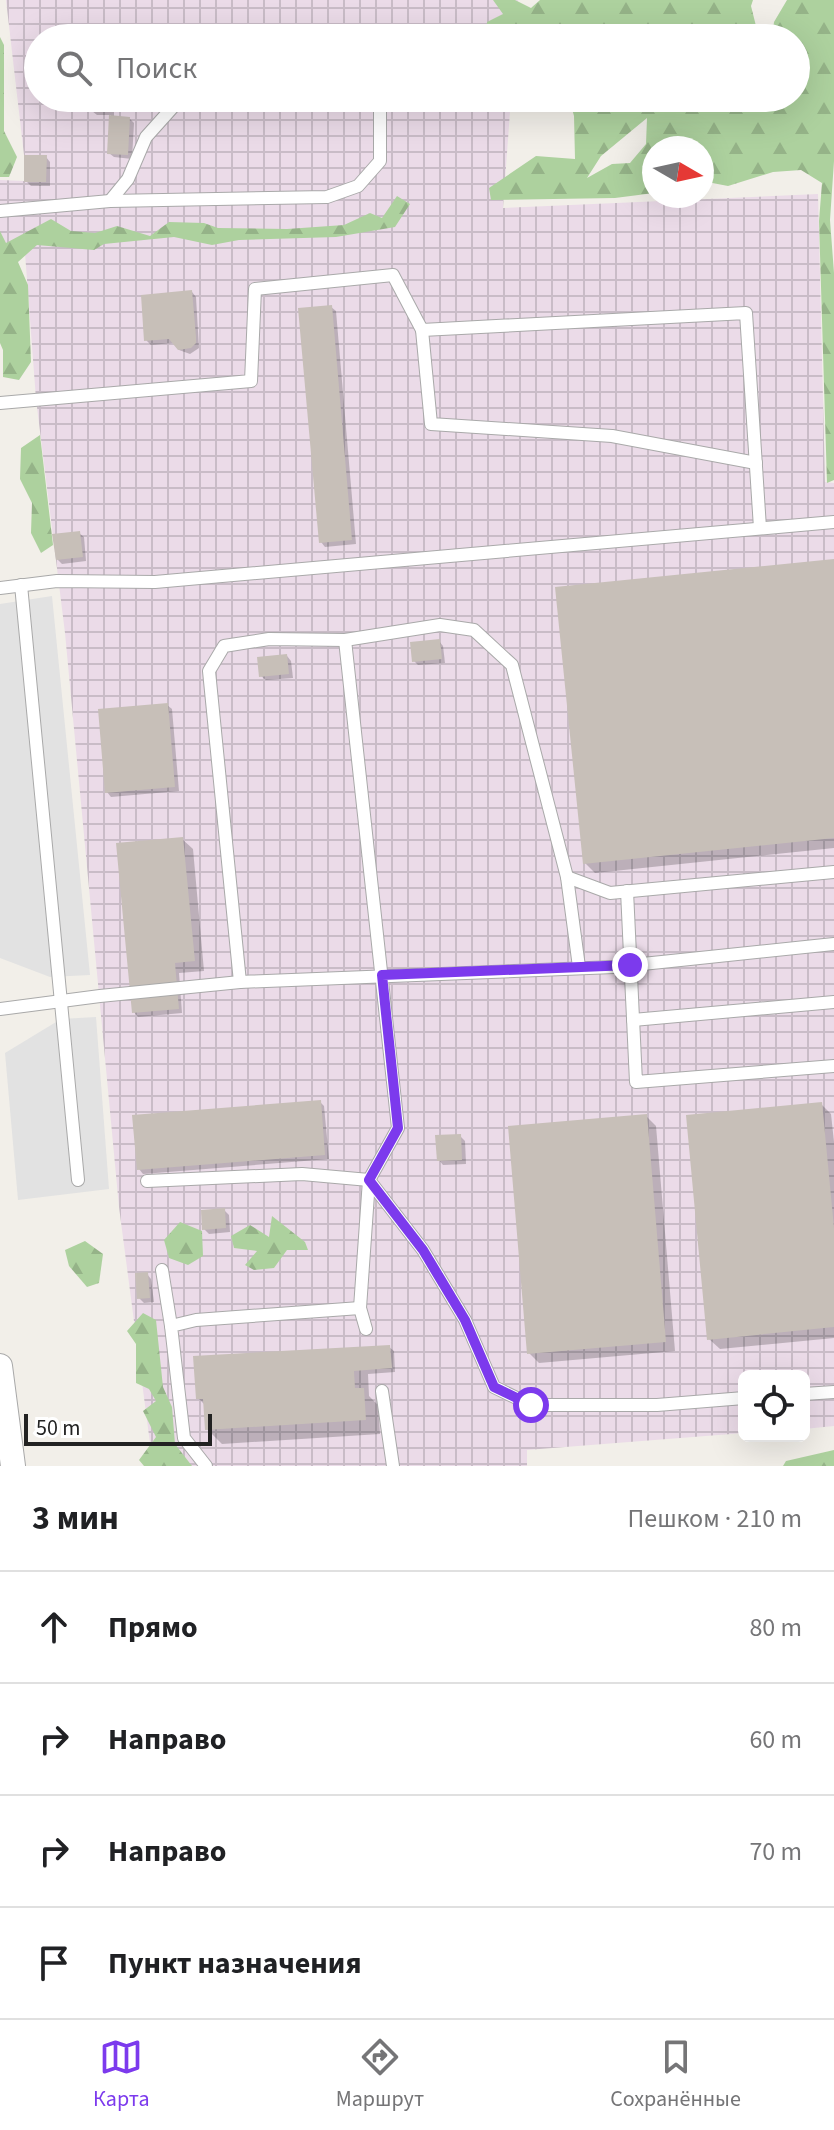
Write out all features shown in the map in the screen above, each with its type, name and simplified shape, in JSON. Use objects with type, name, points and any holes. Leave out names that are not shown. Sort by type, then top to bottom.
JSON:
[{"type":"street","points":[[0,1366],[13,1466]]},
{"type":"lane","points":[[110,201],[128,179],[146,137],[168,112]]},
{"type":"lane","points":[[0,211],[110,201],[327,197],[358,186],[380,161],[380,112]]},
{"type":"lane","points":[[0,403],[251,381],[255,289],[393,275],[422,330],[431,424],[612,436],[756,463]]},
{"type":"lane","points":[[422,330],[746,313],[760,528]]},
{"type":"lane","points":[[0,588],[99,579],[155,582],[834,522]]},
{"type":"lane","points":[[21,585],[78,1180]]},
{"type":"lane","points":[[240,982],[209,671],[224,646],[269,639],[345,640],[440,625],[474,630],[512,665],[567,877],[579,967]]},
{"type":"lane","points":[[345,640],[398,1128],[369,1180],[360,1308],[366,1329]]},
{"type":"lane","points":[[567,877],[610,893],[834,872]]},
{"type":"lane","points":[[627,891],[636,1082],[834,1066]]},
{"type":"lane","points":[[0,1009],[240,982],[630,965],[834,944]]},
{"type":"lane","points":[[633,1020],[834,1002]]},
{"type":"lane","points":[[147,1181],[302,1174],[369,1180],[423,1250],[458,1308],[494,1387],[531,1405],[657,1405],[738,1398]]},
{"type":"lane","points":[[162,1270],[184,1438],[206,1466]]},
{"type":"lane","points":[[171,1326],[196,1320],[360,1308]]},
{"type":"lane","points":[[382,1391],[393,1466]]},
{"type":"lane","points":[[810,1394],[834,1392]]},
{"type":"shaded area","points":[[6,0],[518,0],[516,24],[24,24],[24,112],[510,112],[503,208],[642,202],[642,208],[714,208],[714,199],[818,194],[825,482],[834,483],[834,1426],[810,1428],[810,1370],[738,1370],[738,1433],[527,1450],[527,1466],[153,1466],[119,1207],[65,633],[36,399],[25,253],[0,252],[0,180],[24,181],[24,155]]},
{"type":"shaded area","points":[[52,596],[90,975],[50,977],[0,958],[0,604]]},
{"type":"shaded area","points":[[96,1017],[109,1189],[18,1200],[5,1053],[61,1019]]},
{"type":"green space","points":[[493,0],[515,0],[531,8],[540,0],[753,0],[751,6],[756,24],[487,24],[503,14]]},
{"type":"green space","points":[[787,0],[834,0],[834,161],[830,220],[834,273],[834,480],[827,483],[819,221],[822,183],[801,170],[773,172],[728,186],[714,183],[714,136],[646,136],[647,118],[601,156],[587,178],[612,164],[630,163],[642,149],[642,195],[615,198],[491,200],[489,188],[536,156],[575,159],[573,112],[810,112],[810,24],[774,24]]},
{"type":"green space","points":[[0,37],[4,45],[4,131],[17,157],[9,177],[0,177]]},
{"type":"green space","points":[[397,196],[410,204],[395,227],[336,237],[239,240],[212,245],[174,237],[104,244],[94,250],[37,245],[18,262],[28,285],[31,362],[19,380],[3,377],[0,231],[6,243],[51,219],[71,231],[95,233],[117,226],[150,236],[169,222],[204,223],[218,228],[287,229],[344,225],[370,213],[382,218]]},
{"type":"green space","points":[[40,435],[53,545],[41,553],[31,533],[32,503],[20,479],[21,448]]},
{"type":"green space","points":[[272,1216],[305,1242],[308,1250],[287,1250],[274,1268],[254,1270],[245,1265],[257,1251],[234,1248],[231,1236],[250,1225],[269,1237]]},
{"type":"green space","points":[[180,1222],[202,1231],[203,1256],[188,1265],[169,1258],[164,1240]]},
{"type":"green space","points":[[85,1241],[103,1254],[99,1283],[87,1287],[69,1266],[65,1250]]},
{"type":"green space","points":[[143,1313],[156,1320],[163,1387],[172,1407],[175,1444],[192,1466],[144,1466],[139,1460],[156,1437],[143,1411],[156,1401],[149,1389],[136,1383],[136,1344],[127,1331]]},
{"type":"green space","points":[[834,1450],[834,1466],[783,1466],[786,1461]]},
{"type":"building","points":[[109,115],[130,117],[128,155],[107,154]]},
{"type":"building","points":[[24,155],[47,155],[46,182],[24,182]]},
{"type":"building","points":[[192,290],[196,343],[191,348],[178,350],[169,339],[144,341],[141,295]]},
{"type":"building","points":[[332,305],[352,540],[319,543],[298,308]]},
{"type":"building","points":[[80,531],[83,557],[56,560],[52,534]]},
{"type":"building","points":[[834,559],[834,838],[583,864],[555,587]]},
{"type":"building","points":[[440,639],[442,659],[412,662],[410,642]]},
{"type":"building","points":[[287,654],[289,674],[259,677],[257,657]]},
{"type":"building","points":[[168,703],[175,787],[105,793],[98,709]]},
{"type":"building","points":[[183,837],[195,961],[175,963],[179,1009],[132,1013],[116,843]]},
{"type":"building","points":[[321,1100],[325,1155],[137,1170],[132,1115]]},
{"type":"building","points":[[822,1102],[834,1228],[834,1327],[707,1340],[686,1115]]},
{"type":"building","points":[[647,1114],[666,1342],[527,1354],[508,1126]]},
{"type":"building","points":[[461,1134],[462,1160],[437,1161],[435,1135]]},
{"type":"building","points":[[225,1208],[226,1228],[202,1230],[201,1210]]},
{"type":"building","points":[[148,1272],[150,1298],[137,1299],[135,1273]]},
{"type":"building","points":[[390,1345],[392,1368],[354,1371],[355,1388],[364,1388],[366,1420],[205,1430],[203,1399],[196,1399],[193,1356]]},
{"type":"route","points":[[531,1405],[494,1387],[465,1320],[423,1250],[369,1180],[398,1128],[382,975],[630,965]]}]
